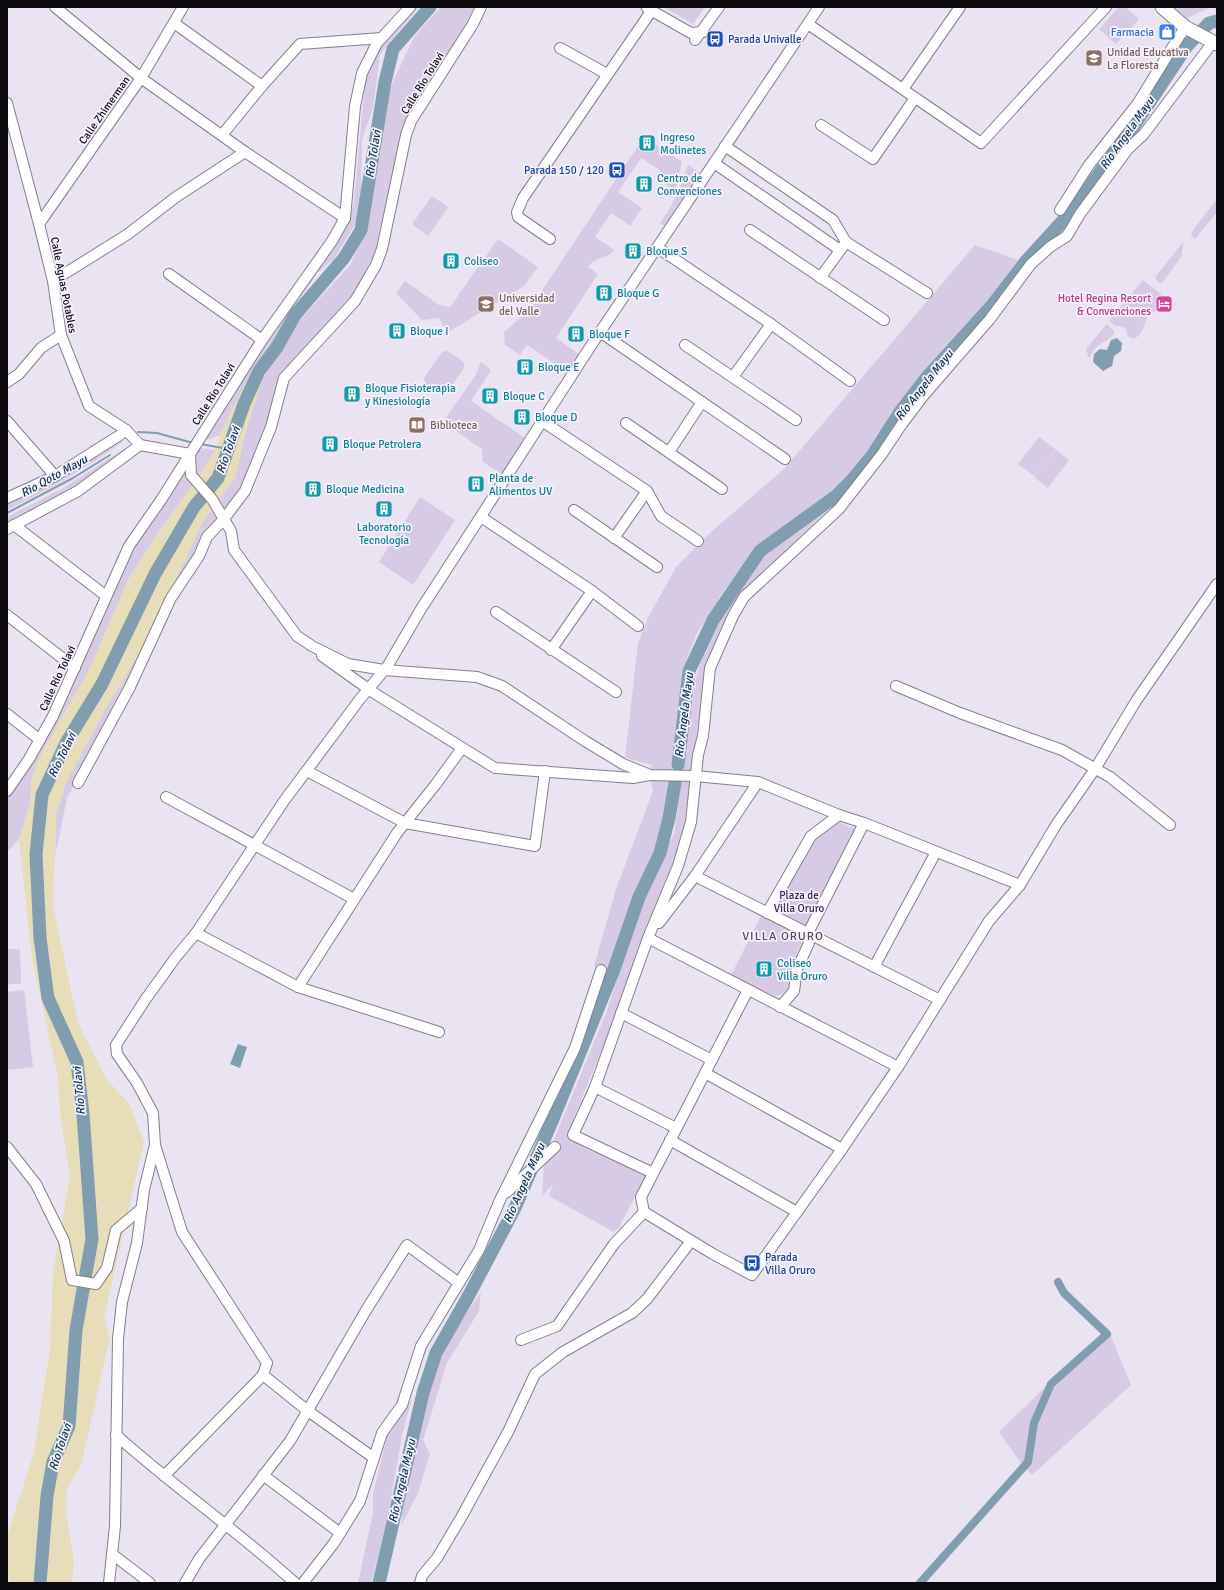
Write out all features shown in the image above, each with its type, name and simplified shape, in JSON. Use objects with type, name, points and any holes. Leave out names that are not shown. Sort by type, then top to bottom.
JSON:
[{"type":"main road","points":[[1162,7],[1192,31],[1215,43]]},
{"type":"street","points":[[55,7],[141,78],[245,152],[345,218]]},
{"type":"street","name":"Calle Zhimerman","points":[[39,224],[141,78],[183,7]]},
{"type":"street","name":"Calle Río Tolavi","points":[[78,783],[130,687],[171,598],[195,562],[207,537],[223,520],[245,491],[271,427],[284,378],[355,301],[376,265],[382,249],[406,134],[411,121],[473,24],[481,7]]},
{"type":"street","points":[[550,239],[518,217],[517,212],[523,198],[649,9],[700,39],[719,7]]},
{"type":"street","points":[[164,1476],[263,1375],[267,1363],[182,1232],[155,1145],[153,1113],[137,1083],[117,1054],[116,1045],[176,956],[196,933],[284,801],[384,670],[421,609],[600,332],[819,7]]},
{"type":"street","points":[[903,89],[960,7]]},
{"type":"street","points":[[808,24],[981,143],[1106,7]]},
{"type":"street","name":"Calle Río Tolavi","points":[[7,791],[40,740],[75,668],[129,546],[190,454],[262,340],[332,240],[345,218],[355,106],[362,73],[377,44],[405,9]]},
{"type":"street","points":[[174,23],[262,86]]},
{"type":"street","points":[[1060,210],[1089,165],[1192,31]]},
{"type":"street","points":[[222,135],[262,86],[300,44],[382,38]]},
{"type":"street","points":[[653,1173],[573,1135],[595,1087],[648,938],[669,890],[691,822],[695,776],[703,736],[710,668],[733,616],[744,597],[839,509],[882,454],[924,395],[990,319],[1031,264],[1050,247],[1066,236],[1080,214],[1128,150],[1144,134],[1215,43]]},
{"type":"street","points":[[560,48],[607,74]]},
{"type":"street","points":[[821,125],[873,158],[915,98]]},
{"type":"street","name":"Calle Aguas Potables","points":[[7,103],[39,224],[52,281],[61,335],[89,406],[126,430],[140,445]]},
{"type":"street","points":[[725,146],[833,220],[843,246]]},
{"type":"street","points":[[52,281],[128,234],[176,197],[245,152]]},
{"type":"street","points":[[714,162],[843,246],[927,293]]},
{"type":"street","points":[[750,230],[884,320]]},
{"type":"street","points":[[820,278],[843,246]]},
{"type":"street","points":[[658,248],[771,324],[850,381]]},
{"type":"street","points":[[169,274],[262,340]]},
{"type":"street","points":[[733,377],[771,324]]},
{"type":"street","points":[[600,332],[785,459]]},
{"type":"street","points":[[7,382],[19,374],[42,348],[61,335]]},
{"type":"street","points":[[685,345],[796,420]]},
{"type":"street","points":[[669,452],[702,402]]},
{"type":"street","points":[[7,421],[55,476]]},
{"type":"street","points":[[542,421],[647,491],[661,516],[698,541]]},
{"type":"street","points":[[626,423],[722,489]]},
{"type":"street","points":[[7,498],[55,476],[126,430]]},
{"type":"street","points":[[106,596],[11,527],[78,491],[140,445],[190,454],[191,475],[212,500],[231,531],[234,550],[297,636],[312,646],[348,664],[384,670],[477,677],[502,686],[585,741],[623,764],[650,775]]},
{"type":"street","points":[[614,538],[647,491]]},
{"type":"street","points":[[574,510],[657,567]]},
{"type":"street","points":[[481,516],[592,591],[638,626]]},
{"type":"street","points":[[748,990],[641,1197],[644,1212],[752,1275],[842,1149],[898,1067],[989,921],[1020,885],[1056,825],[1095,769],[1136,701],[1217,584]]},
{"type":"street","points":[[552,650],[592,591]]},
{"type":"street","points":[[496,612],[616,692]]},
{"type":"street","points":[[7,615],[75,668]]},
{"type":"street","points":[[312,646],[325,659],[368,689],[495,768],[633,778],[650,775],[695,776],[758,782],[1020,885]]},
{"type":"street","points":[[896,686],[960,713],[1062,750],[1110,777],[1170,825]]},
{"type":"street","points":[[7,714],[40,740]]},
{"type":"street","points":[[298,987],[405,823],[462,748]]},
{"type":"street","points":[[307,772],[405,823],[535,846],[544,771]]},
{"type":"street","points":[[648,938],[695,876],[758,782]]},
{"type":"street","points":[[166,797],[354,899]]},
{"type":"street","points":[[767,913],[811,836],[839,815]]},
{"type":"street","points":[[780,1007],[794,991],[797,969],[809,943],[808,933],[864,823]]},
{"type":"street","points":[[874,967],[936,852]]},
{"type":"street","points":[[695,876],[940,1000]]},
{"type":"street","points":[[196,933],[298,987],[439,1032]]},
{"type":"street","points":[[648,938],[898,1067]]},
{"type":"street","points":[[303,1583],[340,1533],[360,1501],[382,1433],[402,1405],[421,1346],[479,1250],[500,1200],[575,1048],[601,970]]},
{"type":"street","points":[[621,1013],[712,1060]]},
{"type":"street","points":[[705,1073],[842,1149]]},
{"type":"street","points":[[595,1087],[676,1128]]},
{"type":"street","points":[[670,1140],[797,1212]]},
{"type":"street","points":[[109,1583],[115,1526],[118,1339],[122,1302],[137,1243],[142,1208],[155,1145]]},
{"type":"street","points":[[7,1147],[36,1184],[64,1241],[72,1280],[96,1284],[107,1268],[116,1230],[142,1208]]},
{"type":"street","points":[[500,1200],[555,1147]]},
{"type":"street","points":[[521,1340],[557,1326],[614,1244],[644,1212]]},
{"type":"street","points":[[420,1583],[422,1576],[437,1558],[470,1502],[508,1432],[534,1374],[563,1352],[632,1312],[647,1299],[691,1240]]},
{"type":"street","points":[[185,1583],[199,1560],[290,1441],[365,1312],[407,1245],[459,1283]]},
{"type":"street","points":[[263,1375],[308,1411],[374,1458]]},
{"type":"street","points":[[116,1435],[164,1476],[263,1554],[294,1583]]},
{"type":"street","points":[[263,1475],[340,1533]]},
{"type":"street","points":[[112,1554],[150,1583]]},
{"type":"green space","points":[[413,7],[419,7],[380,54],[373,108],[362,140],[361,197],[357,221],[334,259],[317,273],[290,313],[277,338],[255,365],[221,435],[202,441],[245,371],[276,330],[287,309],[347,220],[354,204],[365,82],[376,51]]},
{"type":"green space","points":[[441,7],[477,7],[462,35],[416,104],[373,262],[354,295],[284,372],[266,428],[239,495],[204,535],[195,555],[67,798],[55,857],[56,815],[66,782],[107,706],[140,652],[156,616],[186,559],[201,524],[235,478],[245,434],[263,378],[299,321],[351,264],[365,231],[380,157],[390,88],[414,37]]},
{"type":"green space","points":[[664,7],[705,7],[693,24]]},
{"type":"green space","points":[[1119,7],[1125,7],[1139,19],[1116,44],[1099,29]]},
{"type":"green space","points":[[1174,7],[1211,7],[1185,19]]},
{"type":"green space","points":[[640,143],[649,149],[654,143],[682,162],[675,190],[656,178],[661,171],[641,158],[618,192],[642,208],[630,226],[611,213],[595,237],[614,250],[608,255],[594,261],[588,267],[598,274],[556,338],[580,355],[569,373],[527,345],[520,355],[505,345],[504,332],[529,310]]},
{"type":"green space","points":[[688,165],[700,173],[665,226],[660,223],[676,196]]},
{"type":"green space","points":[[432,196],[448,207],[428,236],[412,224]]},
{"type":"green space","points":[[1217,199],[1217,212],[1195,239],[1191,235],[1193,230]]},
{"type":"green space","points":[[498,239],[538,267],[524,286],[447,333],[439,318],[422,320],[396,293],[405,281],[439,305],[450,307]]},
{"type":"green space","points":[[1183,242],[1182,256],[1162,283],[1159,283],[1155,278],[1156,276]]},
{"type":"green space","points":[[975,245],[1018,260],[981,309],[921,378],[890,417],[874,445],[858,465],[832,492],[756,548],[723,592],[696,635],[683,669],[675,754],[665,816],[656,847],[633,899],[618,954],[607,974],[594,966],[616,889],[653,791],[650,775],[652,765],[625,758],[638,643],[649,616],[676,567],[710,533],[784,469]]},
{"type":"green space","points":[[1143,280],[1167,299],[1165,304],[1160,309],[1149,315],[1142,331],[1134,339],[1128,336],[1125,328],[1115,326],[1109,321]]},
{"type":"green space","points":[[1107,324],[1114,331],[1114,334],[1094,349],[1089,359],[1086,349]]},
{"type":"green space","points":[[447,351],[464,362],[464,368],[447,393],[442,395],[425,384],[424,378],[442,352]]},
{"type":"green space","points":[[481,362],[491,370],[471,401],[525,438],[502,474],[483,462],[482,449],[443,422],[475,376]]},
{"type":"green space","points":[[122,437],[122,442],[80,470],[7,510],[7,501]]},
{"type":"green space","points":[[1039,437],[1055,449],[1034,476],[1018,464]]},
{"type":"green space","points":[[199,448],[215,450],[196,481],[159,531],[128,580],[91,666],[32,777],[30,803],[19,839],[7,852],[7,798],[26,771],[76,675],[134,547]]},
{"type":"green space","points":[[124,449],[124,454],[77,489],[7,524],[7,517],[65,487]]},
{"type":"green space","points":[[1055,449],[1069,460],[1048,488],[1034,477]]},
{"type":"green space","points":[[420,497],[455,520],[413,585],[379,562]]},
{"type":"green space","points":[[837,501],[744,591],[705,669],[687,818],[671,872],[642,938],[618,1010],[570,1127],[571,1140],[646,1176],[619,1227],[614,1232],[549,1196],[553,1184],[542,1196],[544,1164],[606,1013],[643,902],[674,834],[696,678],[704,652],[717,622],[763,556]]},
{"type":"green space","name":"Plaza de Villa Oruro","points":[[837,821],[855,829],[806,928],[773,910],[814,840]]},
{"type":"green space","name":"Coliseo Villa Oruro","points":[[761,916],[805,936],[794,960],[791,982],[787,990],[782,994],[775,996],[731,975]]},
{"type":"green space","points":[[7,949],[20,949],[21,984],[7,984]]},
{"type":"green space","points":[[24,990],[33,1067],[7,1070],[7,992]]},
{"type":"green space","points":[[481,1292],[479,1311],[447,1363],[423,1440],[430,1454],[418,1493],[401,1526],[404,1496],[435,1370],[461,1321]]},
{"type":"green space","points":[[1110,1334],[1131,1385],[1032,1475],[1021,1463],[999,1432],[1041,1391]]},
{"type":"green space","points":[[412,1399],[403,1431],[386,1525],[371,1583],[358,1583],[373,1513],[373,1494],[388,1433]]},
{"type":"sand","points":[[255,365],[263,378],[245,434],[235,478],[201,524],[186,559],[156,616],[140,652],[107,706],[66,782],[56,815],[53,906],[78,1023],[107,1080],[130,1105],[144,1142],[104,1317],[110,1338],[81,1465],[67,1488],[66,1514],[74,1560],[72,1583],[10,1583],[7,1568],[7,1537],[34,1452],[50,1349],[53,1273],[70,1177],[60,1112],[58,1077],[32,958],[19,839],[30,803],[32,777],[40,756],[91,666],[128,580],[159,531],[196,481],[217,447],[221,431]]},
{"type":"water","points":[[1117,338],[1122,343],[1121,351],[1114,356],[1112,366],[1103,371],[1093,362],[1094,354],[1100,349],[1107,350],[1111,340]]},
{"type":"water","points":[[238,1044],[247,1047],[240,1068],[230,1064]]},
{"type":"waterway","name":"Río Tolavi","points":[[40,1583],[47,1496],[53,1462],[69,1426],[76,1330],[92,1239],[83,1114],[77,1062],[48,998],[40,938],[36,854],[42,795],[66,743],[102,684],[155,574],[194,507],[218,478],[244,404],[259,371],[277,347],[295,315],[344,258],[361,230],[385,82],[393,49],[430,7]]},
{"type":"waterway","name":"Río Angela Mayu","points":[[678,765],[689,671],[713,620],[760,551],[836,496],[852,480],[872,456],[900,412],[927,377],[993,304],[1026,261],[1069,214],[1134,126],[1187,46],[1209,23],[1217,21]]},
{"type":"waterway","points":[[138,432],[157,433],[193,443]]},
{"type":"waterway","points":[[200,444],[229,449]]},
{"type":"waterway","name":"Rio Qoto Mayu","points":[[7,513],[73,478],[110,455]]},
{"type":"waterway","name":"Río Angela Mayu","points":[[379,1583],[423,1393],[436,1353],[469,1295],[515,1208],[553,1119],[613,972],[639,897],[660,853],[669,818],[675,783]]},
{"type":"waterway","points":[[920,1583],[1028,1462],[1034,1423],[1051,1384],[1107,1334],[1064,1293],[1058,1282]]},
{"type":"place","name":"Farmacia","points":[[1167,32]]},
{"type":"place","name":"Parada Univalle","points":[[715,39]]},
{"type":"place","name":"Unidad Educativa La Floresta","points":[[1094,58]]},
{"type":"place","name":"Ingreso Molinetes","points":[[647,143]]},
{"type":"place","name":"Parada 150 / 120","points":[[617,170]]},
{"type":"place","name":"Centro de Convenciones","points":[[644,184]]},
{"type":"place","name":"Bloque S","points":[[633,251]]},
{"type":"place","name":"Coliseo","points":[[451,261]]},
{"type":"place","name":"Bloque G","points":[[604,293]]},
{"type":"place","name":"Universidad del Valle","points":[[486,304]]},
{"type":"place","name":"Hotel Regina Resort & Convenciones","points":[[1164,304]]},
{"type":"place","name":"Bloque I","points":[[397,331]]},
{"type":"place","name":"Bloque F","points":[[576,334]]},
{"type":"place","name":"Bloque E","points":[[525,367]]},
{"type":"place","name":"Bloque Fisioterapia y Kinesiología","points":[[352,394]]},
{"type":"place","name":"Bloque C","points":[[490,396]]},
{"type":"place","name":"Bloque D","points":[[522,417]]},
{"type":"place","name":"Biblioteca","points":[[417,425]]},
{"type":"place","name":"Bloque Petrolera","points":[[330,444]]},
{"type":"place","name":"Planta de Alimentos UV","points":[[476,484]]},
{"type":"place","name":"Bloque Medicina","points":[[313,489]]},
{"type":"place","name":"Laboratorio Tecnología","points":[[384,509]]},
{"type":"place","name":"Coliseo Villa Oruro","points":[[764,969]]},
{"type":"place","name":"Parada Villa Oruro","points":[[752,1263]]},
{"type":"district","name":"VILLA ORURO","points":[[783,936]]}]
